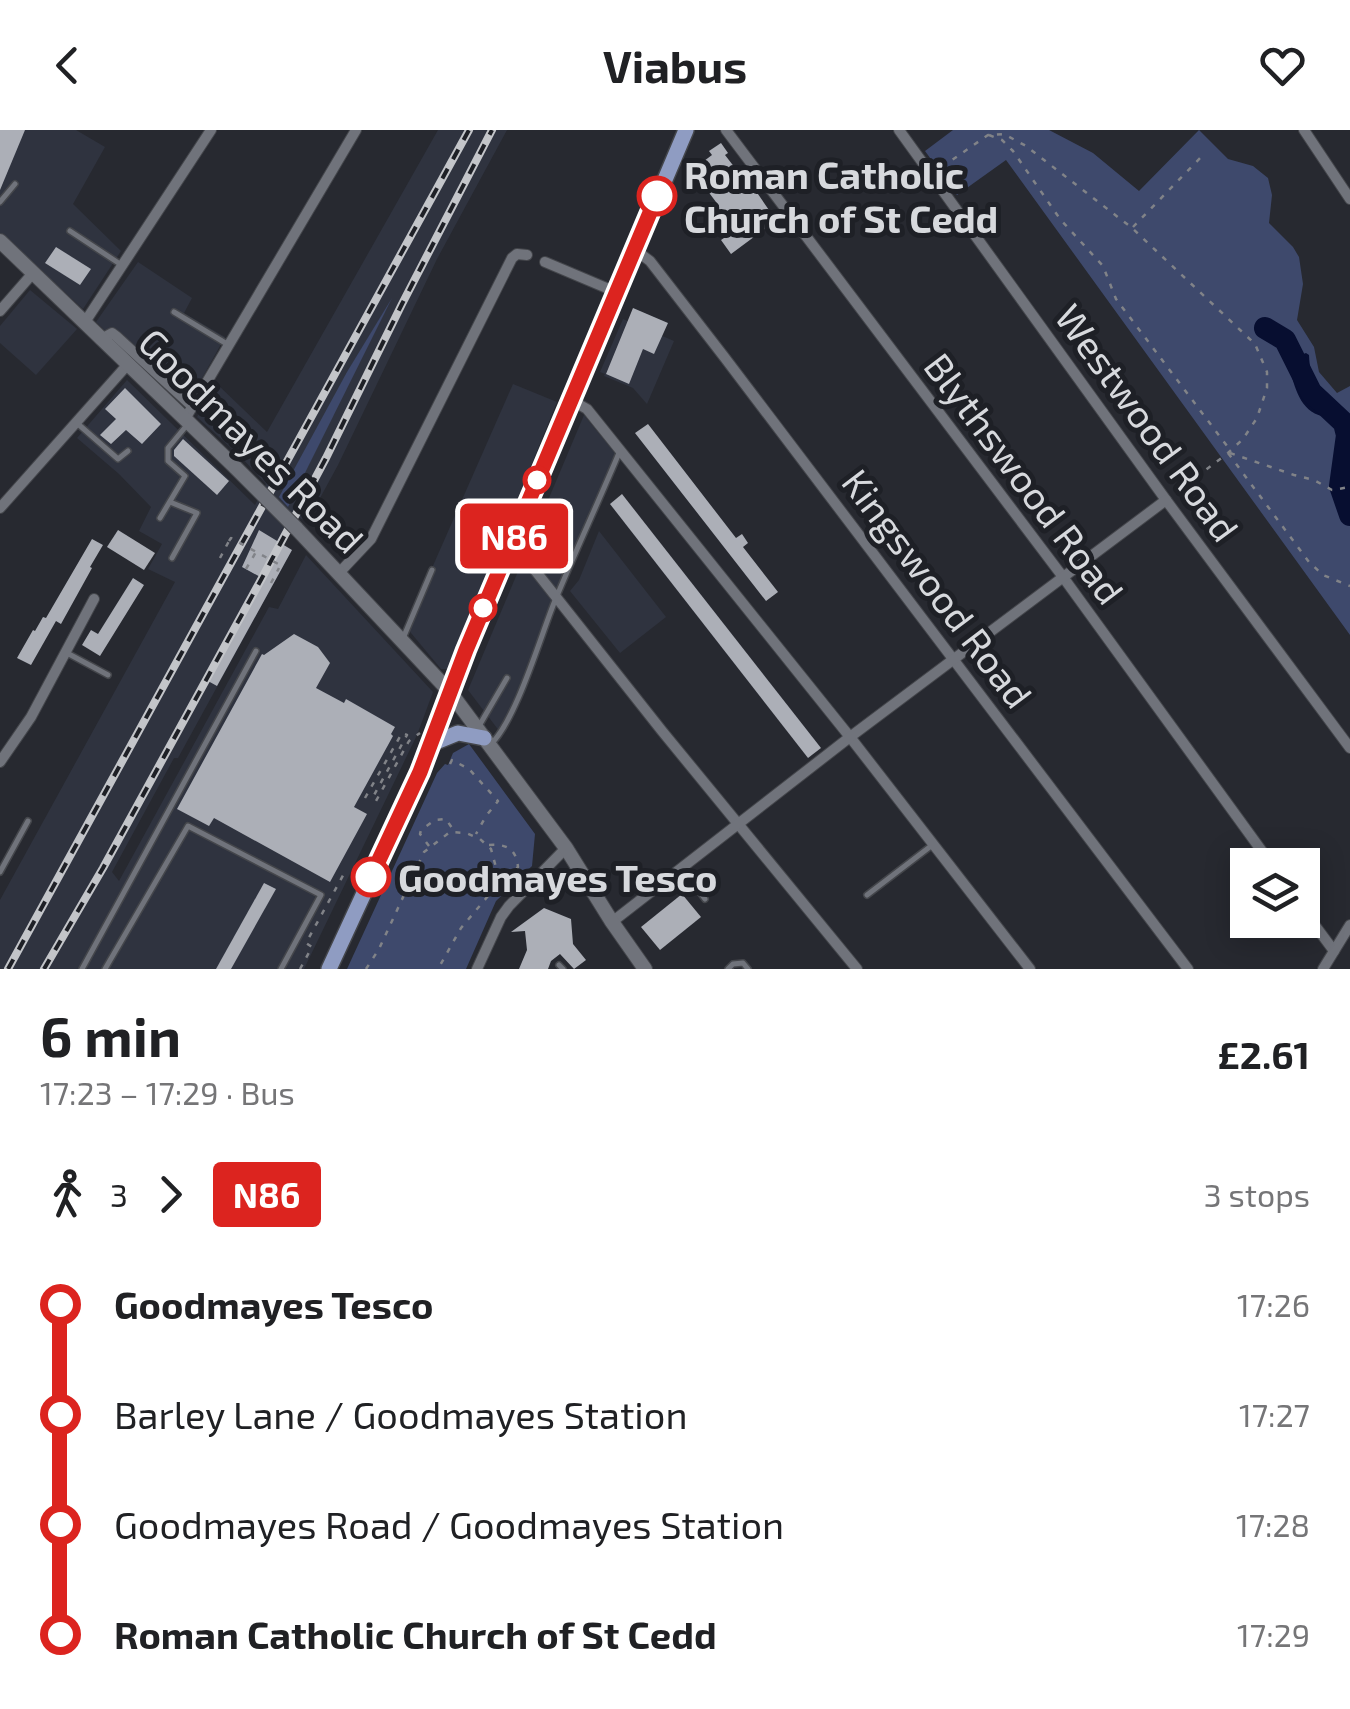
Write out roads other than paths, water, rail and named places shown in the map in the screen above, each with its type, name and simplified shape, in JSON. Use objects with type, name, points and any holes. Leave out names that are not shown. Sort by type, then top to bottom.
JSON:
[{"type":"main road","points":[[329,969],[686,130]]},
{"type":"main road","name":"Goodmayes Road","points":[[0,241],[189,416],[450,692],[566,848],[645,969]]},
{"type":"main road","points":[[426,738],[458,733],[484,737]]},
{"type":"street","points":[[85,322],[211,130]]},
{"type":"street","points":[[103,338],[112,333],[116,336],[189,416],[356,130]]},
{"type":"street","name":"Blythswood Road","points":[[726,130],[1063,578],[1260,848]]},
{"type":"street","name":"Westwood Road","points":[[899,130],[1350,748]]},
{"type":"street","points":[[1304,130],[1350,199]]},
{"type":"street","name":"Kingswood Road","points":[[634,249],[650,261],[1188,969]]},
{"type":"street","points":[[339,573],[371,539],[512,258],[526,254]]},
{"type":"street","points":[[545,262],[616,292]]},
{"type":"street","points":[[0,311],[33,274]]},
{"type":"street","points":[[0,508],[129,363]]},
{"type":"street","points":[[571,400],[587,409],[1030,969]]},
{"type":"street","points":[[612,922],[1166,500]]},
{"type":"street","points":[[508,549],[526,559],[857,969]]},
{"type":"street","points":[[0,762],[31,717],[94,599]]},
{"type":"street","points":[[477,969],[509,906],[566,848]]},
{"type":"street","points":[[1322,969],[1350,926]]},
{"type":"street","points":[[1320,932],[1334,951]]},
{"type":"lane","points":[[0,202],[16,184]]},
{"type":"lane","points":[[70,232],[123,266]]},
{"type":"lane","points":[[526,254],[545,262]]},
{"type":"lane","points":[[174,312],[229,345]]},
{"type":"lane","points":[[160,518],[185,476],[168,461],[168,448],[189,416]]},
{"type":"lane","points":[[76,422],[118,458],[128,451]]},
{"type":"lane","points":[[484,737],[504,728],[620,450]]},
{"type":"lane","points":[[170,502],[196,513],[172,558]]},
{"type":"lane","points":[[402,640],[432,570]]},
{"type":"lane","points":[[65,651],[108,675]]},
{"type":"lane","points":[[82,969],[256,651]]},
{"type":"lane","points":[[484,737],[507,678]]},
{"type":"lane","points":[[0,872],[28,821]]},
{"type":"lane","points":[[105,969],[188,826],[321,895],[281,969]]},
{"type":"lane","points":[[867,895],[934,844]]},
{"type":"lane","points":[[0,850],[9,855]]},
{"type":"lane","points":[[682,868],[705,899]]},
{"type":"lane","points":[[728,969],[743,963],[748,969]]},
{"type":"waterway","points":[[1265,328],[1285,340],[1311,392],[1344,423],[1347,435],[1340,486],[1350,515]]},
{"type":"railway","points":[[8,969],[469,130]]},
{"type":"railway","points":[[44,969],[262,578],[492,130]]},
{"type":"place","name":"Roman Catholic Church of St Cedd","points":[[657,196]]},
{"type":"place","name":"Goodmayes Tesco","points":[[371,877]]}]
